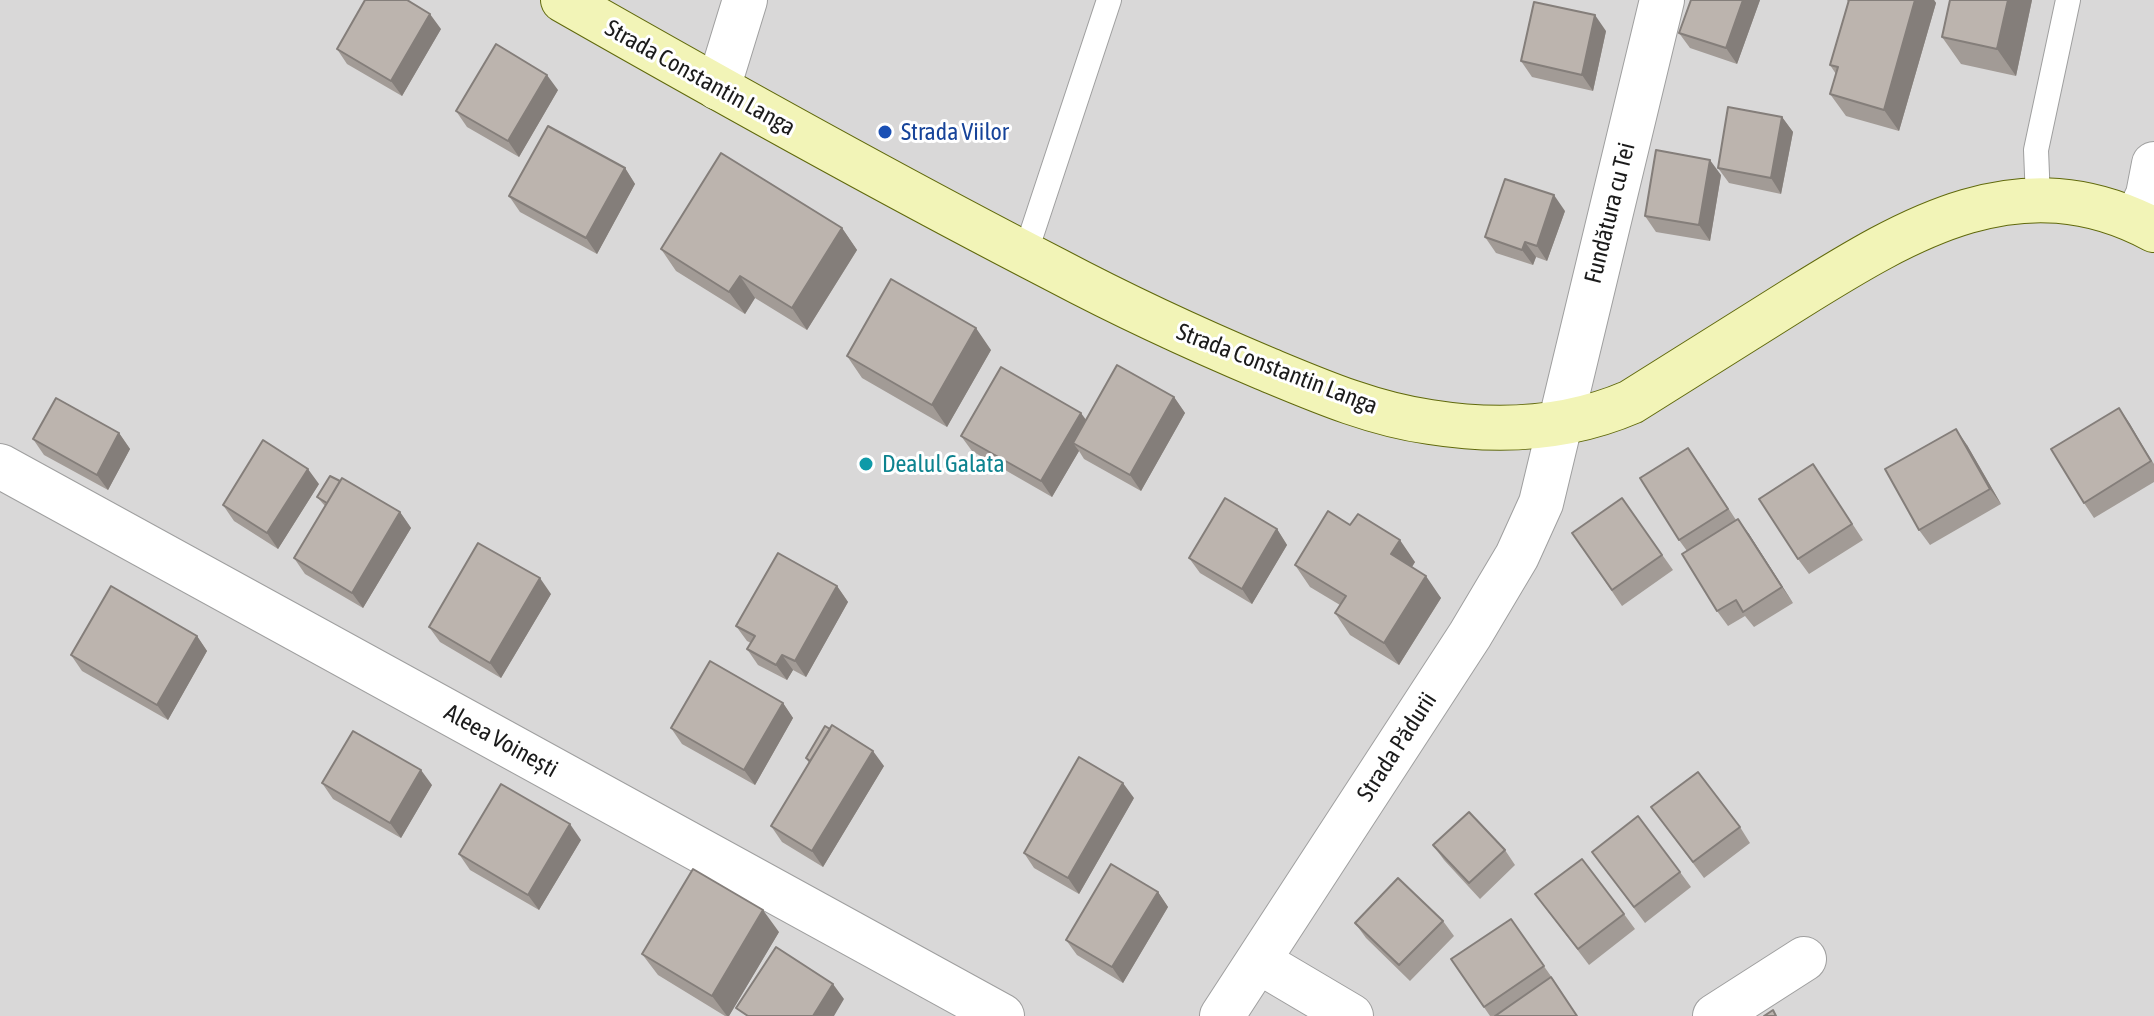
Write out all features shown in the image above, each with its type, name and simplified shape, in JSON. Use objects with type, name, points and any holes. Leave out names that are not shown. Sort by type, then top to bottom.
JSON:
[{"type":"main road","name":"Strada Constantin Langa","points":[[563,0],[718,88],[1025,254],[1173,329],[1356,405],[1428,422],[1488,429],[1558,426],[1601,415],[1631,402],[1870,252],[1931,221],[1985,205],[2038,199],[2069,200],[2145,225]]},
{"type":"street","points":[[718,88],[745,0]]},
{"type":"street","name":"Fundătura cu Tei","points":[[1558,426],[1662,0]]},
{"type":"street","points":[[2145,225],[2154,164]]},
{"type":"street","name":"Strada Pădurii","points":[[1222,1016],[1517,556],[1541,503],[1558,426]]},
{"type":"street","name":"Aleea Voinești","points":[[0,466],[1002,1016]]},
{"type":"street","points":[[1715,1016],[1804,959]]},
{"type":"street","points":[[1258,961],[1351,1016]]},
{"type":"lane","points":[[1025,254],[1109,0]]},
{"type":"lane","points":[[2038,199],[2036,150],[2068,0]]},
{"type":"shaded area","points":[[0,0],[2154,0],[2154,1016],[0,1016]]},
{"type":"building","points":[[365,0],[407,0],[430,14],[391,81],[337,49]]},
{"type":"building","points":[[1691,0],[1743,0],[1726,48],[1679,33]]},
{"type":"building","points":[[1849,0],[1915,0],[1884,110],[1830,94],[1838,67],[1830,65]]},
{"type":"building","points":[[1950,0],[2008,0],[1997,49],[1942,37]]},
{"type":"building","points":[[1534,2],[1595,15],[1582,75],[1521,61]]},
{"type":"building","points":[[496,44],[547,75],[508,141],[456,111]]},
{"type":"building","points":[[1728,107],[1782,117],[1771,178],[1718,168]]},
{"type":"building","points":[[548,126],[625,168],[586,238],[509,196]]},
{"type":"building","points":[[1656,150],[1710,160],[1699,225],[1645,216]]},
{"type":"building","points":[[721,153],[842,228],[792,308],[740,276],[729,292],[661,249]]},
{"type":"building","points":[[1505,179],[1554,195],[1537,246],[1525,242],[1522,250],[1485,237]]},
{"type":"building","points":[[891,279],[976,328],[932,405],[847,356]]},
{"type":"building","points":[[1117,365],[1174,397],[1130,475],[1073,443]]},
{"type":"building","points":[[1001,367],[1081,413],[1041,481],[961,436]]},
{"type":"building","points":[[56,398],[119,433],[97,475],[33,439]]},
{"type":"building","points":[[2119,408],[2151,461],[2084,503],[2051,449]]},
{"type":"building","points":[[1956,429],[1990,489],[1919,530],[1885,469]]},
{"type":"building","points":[[263,440],[308,469],[267,533],[223,505]]},
{"type":"building","points":[[1688,448],[1728,509],[1679,540],[1640,478]]},
{"type":"building","points":[[1813,464],[1852,524],[1798,559],[1759,499]]},
{"type":"building","points":[[330,476],[340,481],[327,503],[317,497]]},
{"type":"building","points":[[342,478],[400,512],[352,593],[294,558]]},
{"type":"building","points":[[1225,498],[1277,529],[1242,589],[1189,558]]},
{"type":"building","points":[[1622,498],[1662,555],[1612,590],[1572,533]]},
{"type":"building","points":[[1328,511],[1350,525],[1358,514],[1400,540],[1391,554],[1426,576],[1384,643],[1335,613],[1346,596],[1295,565]]},
{"type":"building","points":[[1738,519],[1782,587],[1743,612],[1736,600],[1717,611],[1682,554]]},
{"type":"building","points":[[478,543],[540,578],[490,663],[429,627]]},
{"type":"building","points":[[778,553],[837,586],[795,661],[782,655],[776,665],[747,649],[755,636],[736,626]]},
{"type":"building","points":[[111,586],[197,636],[157,705],[71,655]]},
{"type":"building","points":[[710,661],[783,703],[744,770],[671,728]]},
{"type":"building","points":[[832,725],[873,751],[812,851],[771,826]]},
{"type":"building","points":[[825,726],[830,729],[810,761],[806,758]]},
{"type":"building","points":[[353,731],[421,770],[390,823],[322,783]]},
{"type":"building","points":[[1079,757],[1123,783],[1068,878],[1024,853]]},
{"type":"building","points":[[1698,772],[1740,827],[1693,862],[1651,807]]},
{"type":"building","points":[[501,784],[570,824],[528,895],[459,854]]},
{"type":"building","points":[[1469,812],[1505,850],[1469,883],[1433,845]]},
{"type":"building","points":[[1638,816],[1680,872],[1634,907],[1592,852]]},
{"type":"building","points":[[1582,859],[1624,914],[1578,949],[1535,894]]},
{"type":"building","points":[[1111,864],[1158,892],[1112,967],[1066,940]]},
{"type":"building","points":[[693,869],[763,910],[712,996],[642,954]]},
{"type":"building","points":[[1398,878],[1443,921],[1399,965],[1355,923]]},
{"type":"building","points":[[1511,919],[1544,966],[1484,1007],[1451,959]]},
{"type":"building","points":[[776,947],[833,984],[813,1016],[748,1016],[736,1008]]},
{"type":"building","points":[[1551,977],[1577,1016],[1495,1016]]},
{"type":"place","name":"Strada Viilor","points":[[885,132]]},
{"type":"place","name":"Dealul Galata","points":[[866,464]]}]
